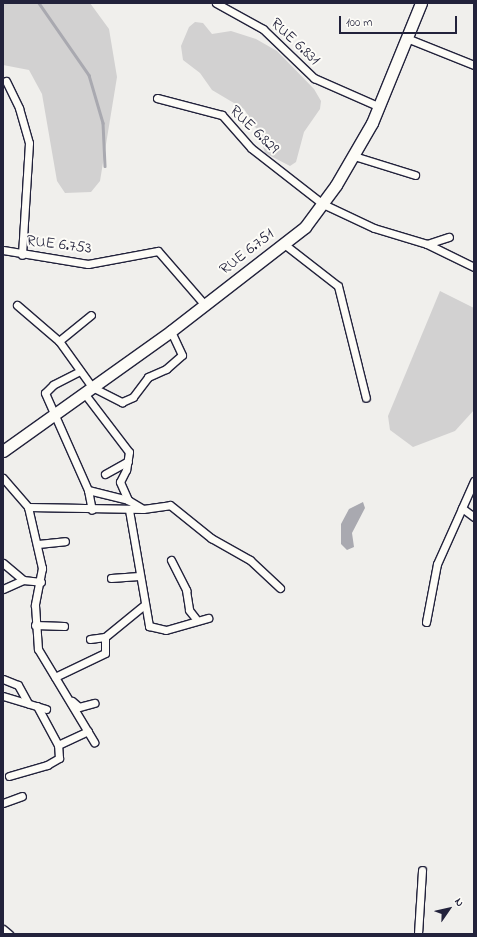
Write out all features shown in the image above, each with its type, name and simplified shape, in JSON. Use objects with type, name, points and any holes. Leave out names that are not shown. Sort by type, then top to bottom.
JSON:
[{"type":"main road","name":"RUE 6.751","points":[[3,451],[171,331],[305,227],[323,204],[354,156],[380,107],[409,39],[421,3]]},
{"type":"street","name":"RUE 6.831","points":[[216,3],[263,29],[314,78],[380,107]]},
{"type":"street","points":[[409,39],[474,66]]},
{"type":"street","points":[[6,81],[19,108],[29,143],[22,255]]},
{"type":"street","name":"RUE 6.829","points":[[156,98],[222,115],[250,148],[323,204],[374,228],[426,244],[474,267]]},
{"type":"street","points":[[354,156],[415,174]]},
{"type":"street","points":[[426,244],[449,237]]},
{"type":"street","points":[[284,244],[338,286],[366,398]]},
{"type":"street","name":"RUE 6.753","points":[[3,250],[22,255],[96,264],[149,250],[158,251],[205,305]]},
{"type":"street","points":[[17,305],[59,341],[80,371],[88,390],[129,452],[128,461],[120,482],[128,500]]},
{"type":"street","points":[[59,341],[91,316]]},
{"type":"street","points":[[88,390],[122,402],[132,399],[144,380],[168,367],[182,355],[171,331]]},
{"type":"street","points":[[80,371],[47,389],[46,397],[88,490],[92,510]]},
{"type":"street","points":[[105,474],[128,461]]},
{"type":"street","points":[[3,478],[28,507],[38,544],[42,568],[35,625],[40,654],[72,701],[94,742]]},
{"type":"street","points":[[426,622],[437,564],[474,481]]},
{"type":"street","points":[[88,490],[128,500],[143,509]]},
{"type":"street","points":[[28,507],[129,510],[170,505],[211,538],[250,560],[280,588]]},
{"type":"street","points":[[462,508],[474,517]]},
{"type":"street","points":[[129,510],[144,606],[153,629],[166,630],[196,619],[208,618]]},
{"type":"street","points":[[38,544],[65,541]]},
{"type":"street","points":[[171,560],[186,590],[189,610],[196,619]]},
{"type":"street","points":[[3,563],[23,580]]},
{"type":"street","points":[[111,578],[139,576]]},
{"type":"street","points":[[3,589],[23,580],[41,582]]},
{"type":"street","points":[[90,639],[105,637],[144,606]]},
{"type":"street","points":[[35,625],[64,626]]},
{"type":"street","points":[[55,677],[105,654],[105,637]]},
{"type":"street","points":[[3,679],[18,685],[28,703]]},
{"type":"street","points":[[3,696],[46,709]]},
{"type":"street","points":[[72,701],[79,707],[94,703]]},
{"type":"street","points":[[10,776],[58,759],[58,745],[37,706]]},
{"type":"street","points":[[58,745],[88,731]]},
{"type":"street","points":[[3,803],[22,796]]},
{"type":"street","points":[[418,934],[422,870]]},
{"type":"street","points":[[3,929],[9,934]]},
{"type":"shaded area","points":[[3,3],[90,3],[109,29],[117,77],[100,181],[91,192],[65,193],[57,181],[42,94],[29,70],[3,65]]},
{"type":"shaded area","points":[[195,22],[203,23],[212,34],[231,31],[256,39],[277,51],[314,89],[321,101],[320,109],[304,132],[296,162],[290,166],[265,153],[259,133],[244,109],[212,90],[200,73],[183,60],[181,46],[189,27]]},
{"type":"shaded area","points":[[440,291],[474,308],[474,410],[455,431],[413,447],[390,430],[388,416]]},
{"type":"shaded area","points":[[363,502],[365,508],[352,533],[354,547],[347,550],[341,544],[341,524],[349,509]]},
{"type":"waterway","points":[[39,3],[89,75],[103,123],[105,166]]}]
